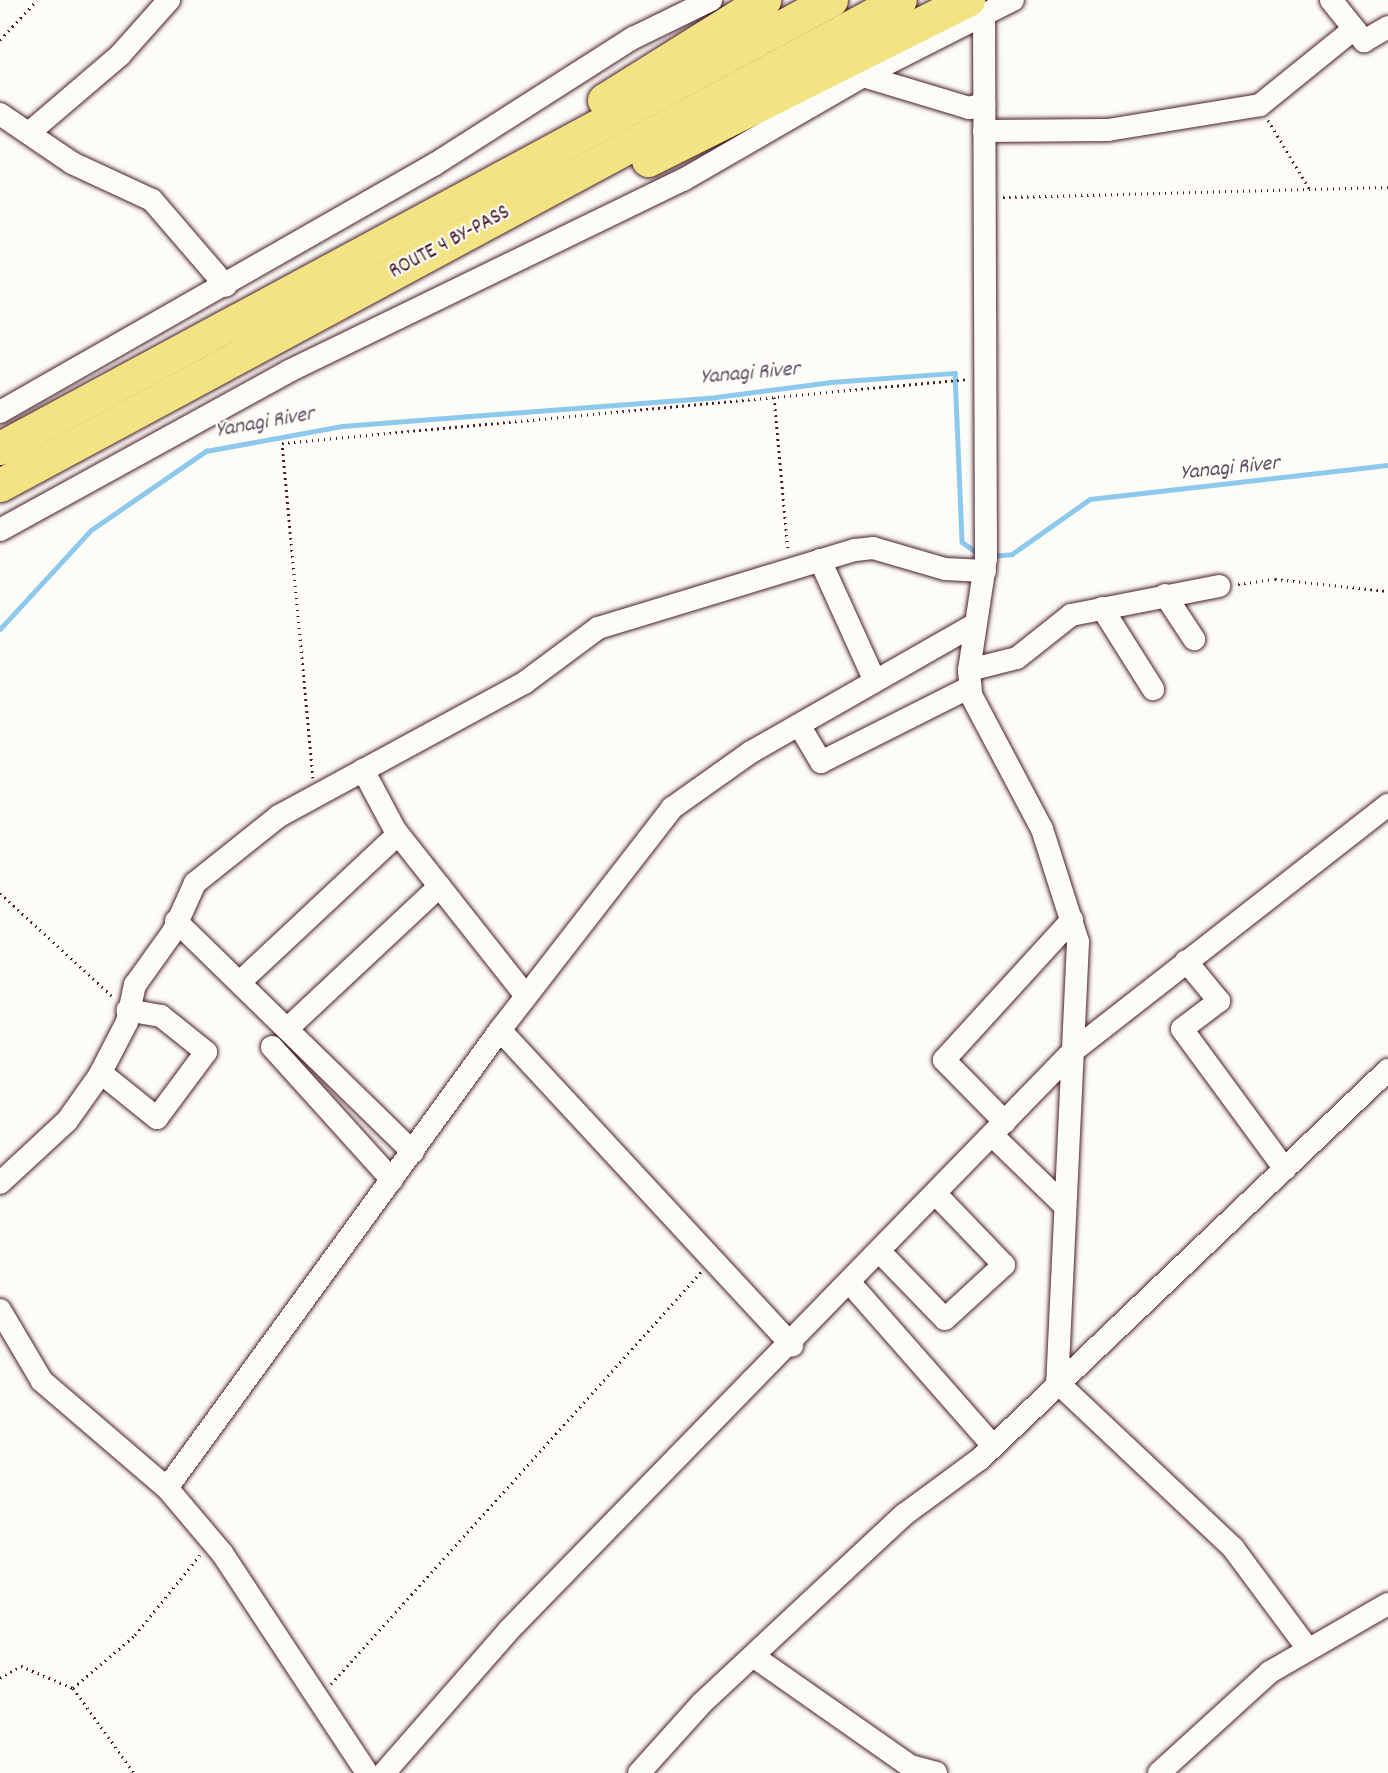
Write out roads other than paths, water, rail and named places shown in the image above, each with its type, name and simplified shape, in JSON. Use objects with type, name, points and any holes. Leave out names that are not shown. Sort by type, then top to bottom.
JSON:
[{"type":"highway","points":[[470,194],[604,100],[764,0]]},
{"type":"highway","name":"ROUTE 4 BY-PASS","points":[[0,448],[831,0]]},
{"type":"highway","name":"ROUTE 4 BY-PASS","points":[[0,485],[900,0]]},
{"type":"highway","points":[[410,265],[566,199],[976,7]]},
{"type":"street","points":[[30,132],[120,55],[169,0]]},
{"type":"street","points":[[0,412],[226,286],[614,53],[633,38],[711,0]]},
{"type":"street","points":[[0,530],[289,371],[683,180],[863,76],[976,7],[1013,0]]},
{"type":"street","points":[[1331,0],[1364,41],[1388,27]]},
{"type":"street","points":[[976,7],[984,104],[987,377],[985,571],[974,625],[970,678],[1042,829],[1078,942],[1057,1382],[1233,1548],[1308,1649]]},
{"type":"street","points":[[984,131],[1108,130],[1260,105],[1353,28]]},
{"type":"street","points":[[614,53],[625,73]]},
{"type":"street","points":[[863,76],[969,108],[984,104]]},
{"type":"street","points":[[0,114],[30,132],[72,163],[160,207],[226,286]]},
{"type":"street","points":[[670,158],[683,180]]},
{"type":"street","points":[[0,1183],[67,1121],[101,1073],[128,1010],[135,985],[176,921],[195,883],[279,816],[524,682],[597,628],[820,560],[873,548],[945,569],[985,571]]},
{"type":"street","points":[[820,560],[875,681]]},
{"type":"street","points":[[799,725],[820,762],[970,678],[1017,658],[1071,615],[1219,586]]},
{"type":"street","points":[[1165,595],[1194,639]]},
{"type":"street","points":[[1102,608],[1152,689]]},
{"type":"street","points":[[167,1488],[500,1030],[672,808],[799,725],[974,625]]},
{"type":"street","points":[[363,770],[398,834],[526,996]]},
{"type":"street","points":[[384,1773],[509,1630],[792,1345],[1072,1051],[1388,805]]},
{"type":"street","points":[[240,982],[398,834]]},
{"type":"street","points":[[287,1029],[440,886]]},
{"type":"street","points":[[1065,1206],[998,1128],[944,1060],[1072,920]]},
{"type":"street","points":[[176,921],[413,1152]]},
{"type":"street","points":[[1186,961],[1219,1001],[1182,1029],[1285,1169]]},
{"type":"street","points":[[101,1073],[157,1118],[206,1052],[161,1016],[128,1010]]},
{"type":"street","points":[[500,1030],[792,1345]]},
{"type":"street","points":[[272,1047],[392,1180]]},
{"type":"street","points":[[639,1773],[753,1656],[905,1514],[993,1446],[1057,1382],[1388,1070]]},
{"type":"street","points":[[880,1252],[945,1318],[1004,1265],[936,1194]]},
{"type":"street","points":[[850,1283],[993,1446]]},
{"type":"street","points":[[0,1310],[42,1380],[167,1488],[212,1541],[367,1773]]},
{"type":"street","points":[[1159,1773],[1270,1672],[1388,1604]]},
{"type":"street","points":[[753,1656],[910,1766],[936,1773]]},
{"type":"waterway","name":"Yanagi River","points":[[0,629],[91,530],[206,451],[342,426],[716,397],[831,382],[955,373],[962,542],[978,553]]},
{"type":"waterway","name":"Yanagi River","points":[[991,556],[1012,554],[1090,499],[1388,465]]}]
